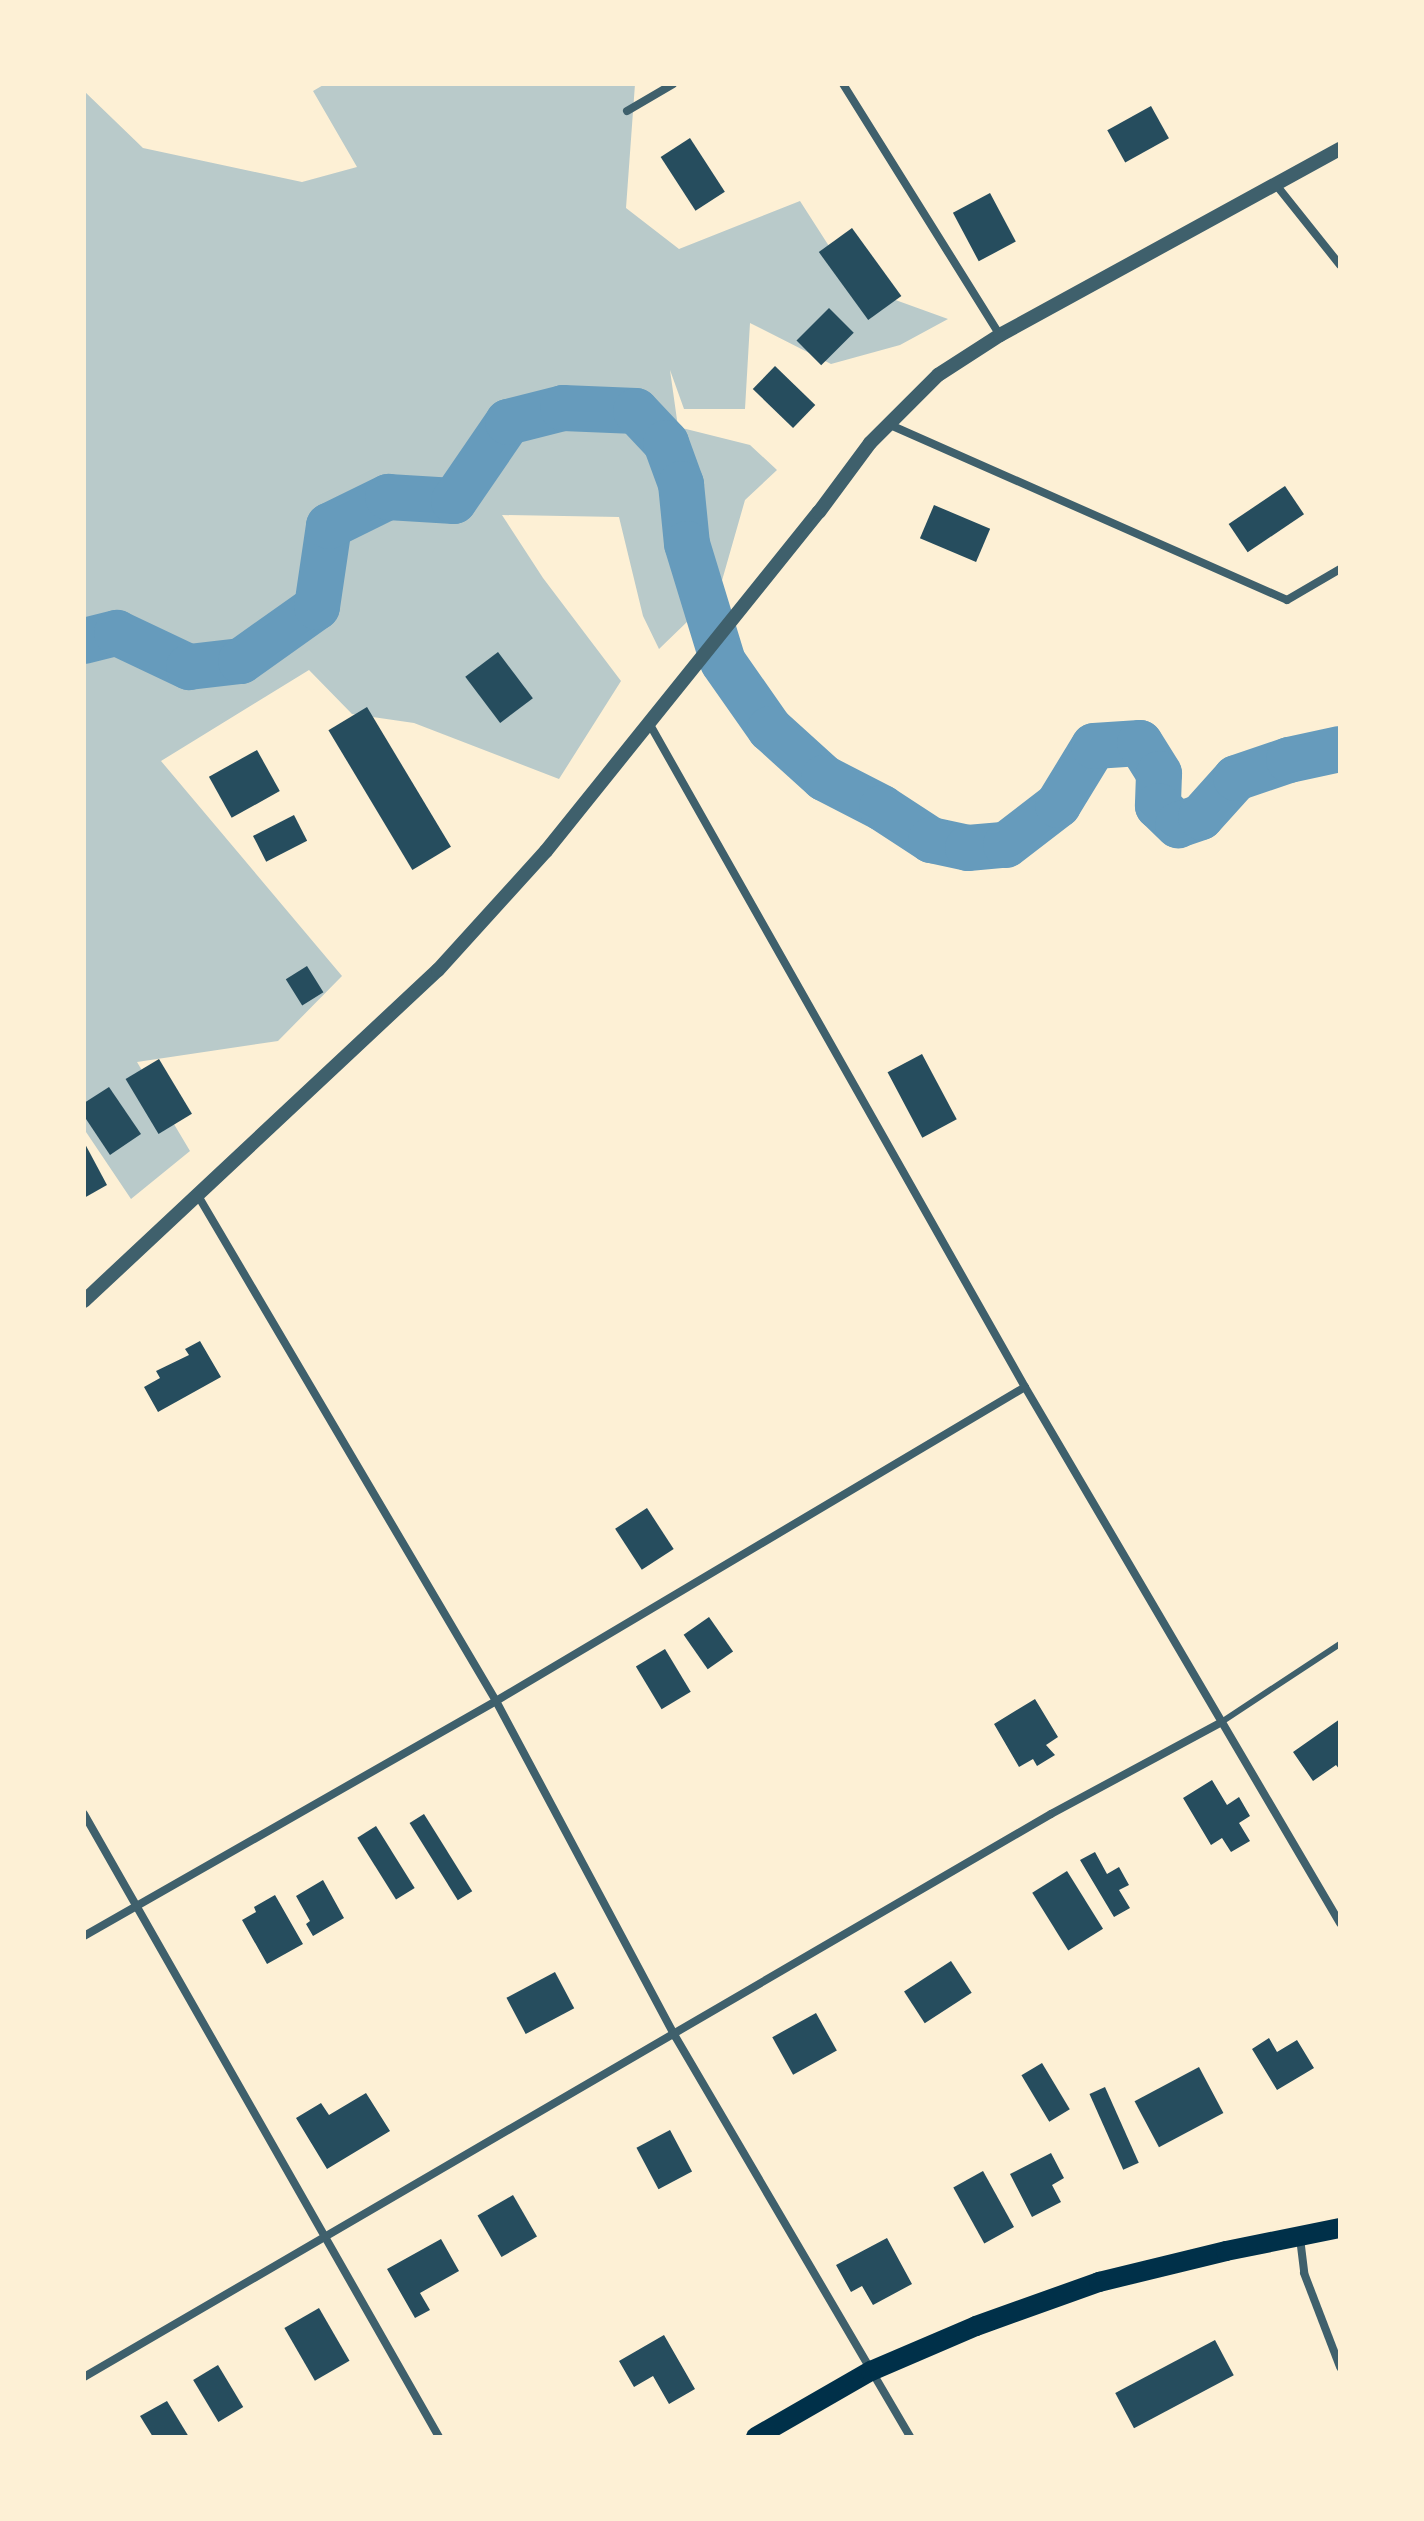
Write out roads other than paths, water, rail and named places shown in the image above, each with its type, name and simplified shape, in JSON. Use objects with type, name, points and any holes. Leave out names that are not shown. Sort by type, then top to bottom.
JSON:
[{"type":"main road","points":[[756,2437],[871,2371],[976,2326],[1099,2282],[1340,2228]]},
{"type":"street","points":[[627,111],[673,84]]},
{"type":"street","points":[[843,84],[1000,335]]},
{"type":"street","points":[[84,1301],[438,970],[546,851],[888,424],[938,375],[1000,335],[1340,149]]},
{"type":"street","points":[[1277,186],[1340,265]]},
{"type":"street","points":[[888,424],[1287,600],[1340,569]]},
{"type":"street","points":[[653,719],[1025,1387],[1340,1923]]},
{"type":"street","points":[[197,1194],[496,1701],[675,2036],[910,2437]]},
{"type":"street","points":[[84,1936],[496,1701],[1025,1387]]},
{"type":"street","points":[[84,2377],[675,2036],[1051,1814],[1220,1723]]},
{"type":"street","points":[[84,1814],[439,2437]]},
{"type":"street","points":[[1300,2235],[1304,2273],[1340,2367]]},
{"type":"lane","points":[[1220,1723],[1340,1644]]},
{"type":"waterway","points":[[84,641],[117,633],[189,667],[241,661],[317,607],[329,526],[388,497],[454,501],[508,422],[563,408],[636,411],[666,443],[681,484],[687,544],[723,662],[770,729],[824,778],[882,808],[931,840],[968,848],[1006,845],[1058,805],[1094,746],[1140,743],[1159,774],[1158,806],[1178,825],[1201,817],[1236,778],[1289,760],[1340,749]]}]
